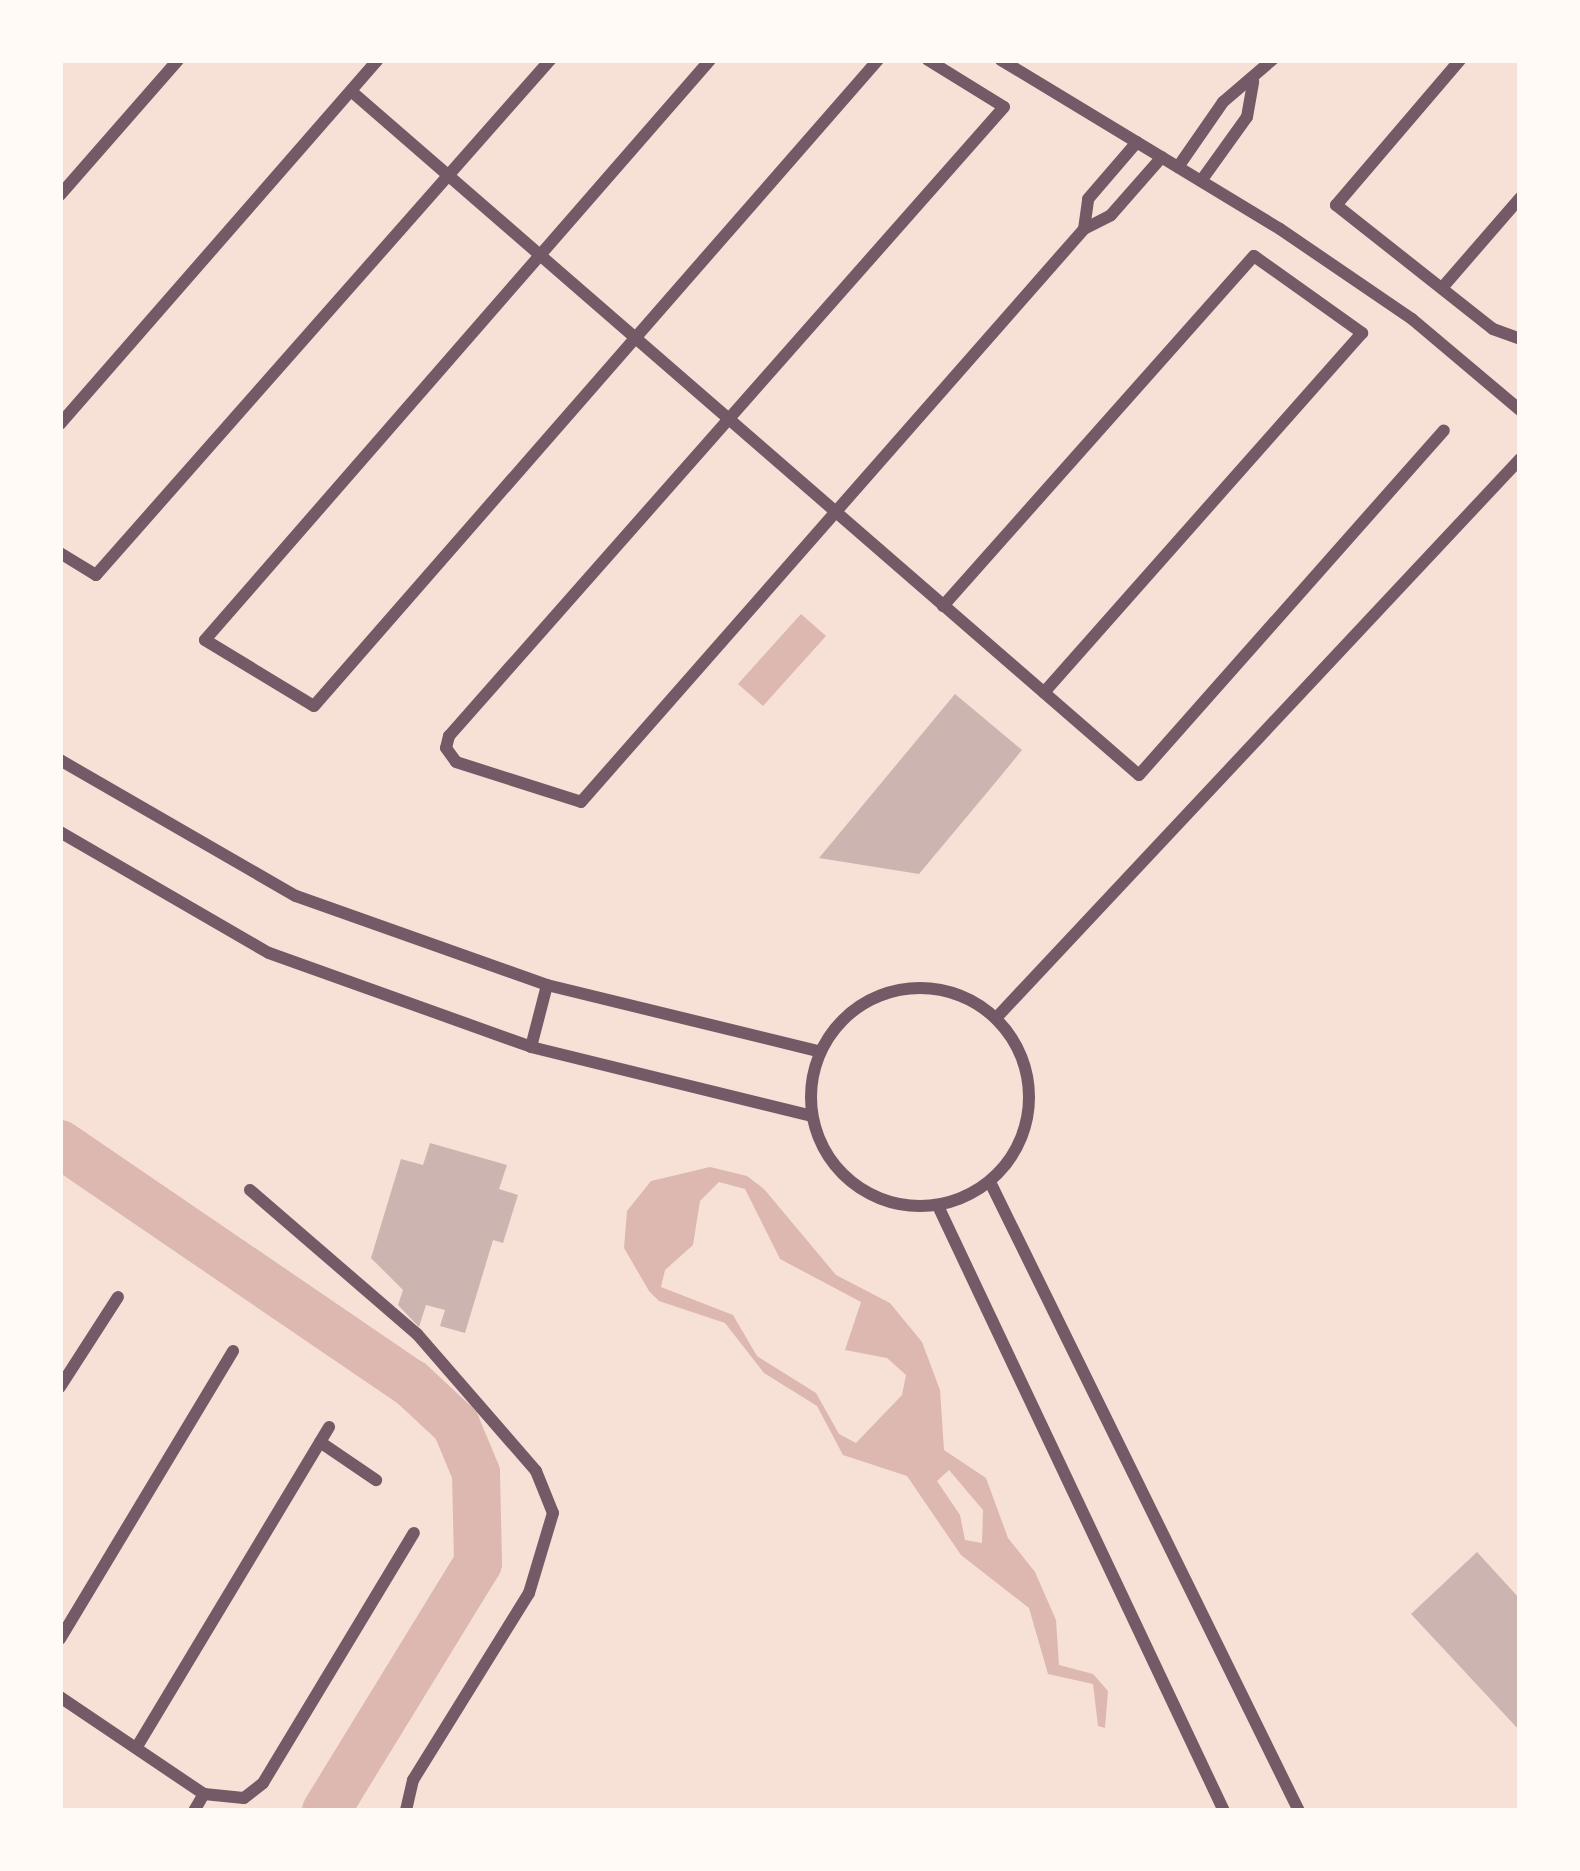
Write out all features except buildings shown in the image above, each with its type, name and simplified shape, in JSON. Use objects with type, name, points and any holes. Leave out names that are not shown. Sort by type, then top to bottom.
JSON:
[{"type":"street","points":[[60,195],[178,60]]},
{"type":"street","points":[[60,424],[377,60]]},
{"type":"street","points":[[60,553],[95,575],[550,60]]},
{"type":"street","points":[[710,60],[206,640],[314,706],[878,60]]},
{"type":"street","points":[[928,60],[1004,107],[449,736],[446,748],[456,762],[581,802],[1084,229],[1111,215],[1162,158]]},
{"type":"street","points":[[1001,60],[1202,181],[1412,319],[1520,410]]},
{"type":"street","points":[[1178,167],[1223,102],[1253,82],[1273,60]]},
{"type":"street","points":[[1460,60],[1336,206],[1493,328],[1520,338]]},
{"type":"street","points":[[1202,181],[1246,117],[1253,82]]},
{"type":"street","points":[[351,91],[1139,775],[1444,430]]},
{"type":"street","points":[[1084,229],[1088,199],[1137,142]]},
{"type":"street","points":[[1442,288],[1520,198]]},
{"type":"street","points":[[944,606],[1254,256],[1362,333],[1044,693]]},
{"type":"street","points":[[997,1017],[1520,459]]},
{"type":"street","points":[[60,760],[296,896],[547,985],[818,1051]]},
{"type":"street","points":[[60,832],[269,953],[531,1047],[812,1116]]},
{"type":"street","points":[[531,1047],[547,985]]},
{"type":"street","points":[[899,989],[968,997],[997,1017],[1024,1064],[1028,1119],[1015,1153],[990,1181],[938,1206],[896,1204],[856,1187],[827,1156],[812,1116],[818,1051],[866,1001],[899,989]]},
{"type":"street","points":[[990,1181],[1299,1811]]},
{"type":"street","points":[[250,1190],[317,1240],[417,1334],[536,1471],[553,1513],[529,1593],[412,1780],[406,1811]]},
{"type":"street","points":[[938,1206],[1224,1811]]},
{"type":"street","points":[[60,1387],[118,1297]]},
{"type":"street","points":[[60,1639],[233,1351]]},
{"type":"street","points":[[138,1745],[329,1427]]},
{"type":"street","points":[[320,1442],[376,1480]]},
{"type":"street","points":[[60,1697],[138,1745],[204,1794],[244,1798],[263,1783],[414,1533]]},
{"type":"street","points":[[194,1811],[204,1794]]},
{"type":"shaded area","points":[[801,614],[826,636],[763,706],[738,684]]},
{"type":"shaded area","points":[[710,1167],[747,1176],[764,1189],[836,1275],[890,1303],[922,1342],[940,1390],[944,1450],[986,1478],[1008,1538],[1035,1572],[1056,1620],[1059,1665],[1093,1674],[1108,1691],[1105,1728],[1098,1726],[1093,1684],[1048,1674],[1029,1608],[961,1555],[907,1476],[843,1455],[817,1406],[764,1373],[725,1323],[659,1301],[649,1291],[624,1248],[627,1211],[651,1181]],"holes":[[[719,1182],[745,1189],[780,1259],[861,1302],[845,1350],[887,1358],[906,1375],[902,1395],[856,1443],[839,1434],[816,1393],[757,1356],[733,1315],[661,1287],[665,1270],[693,1245],[700,1201]],[[949,1470],[983,1510],[982,1543],[965,1540],[960,1515],[937,1481]]]},
{"type":"waterway","points":[[60,1144],[411,1383],[456,1425],[476,1473],[478,1563],[326,1811]]}]
